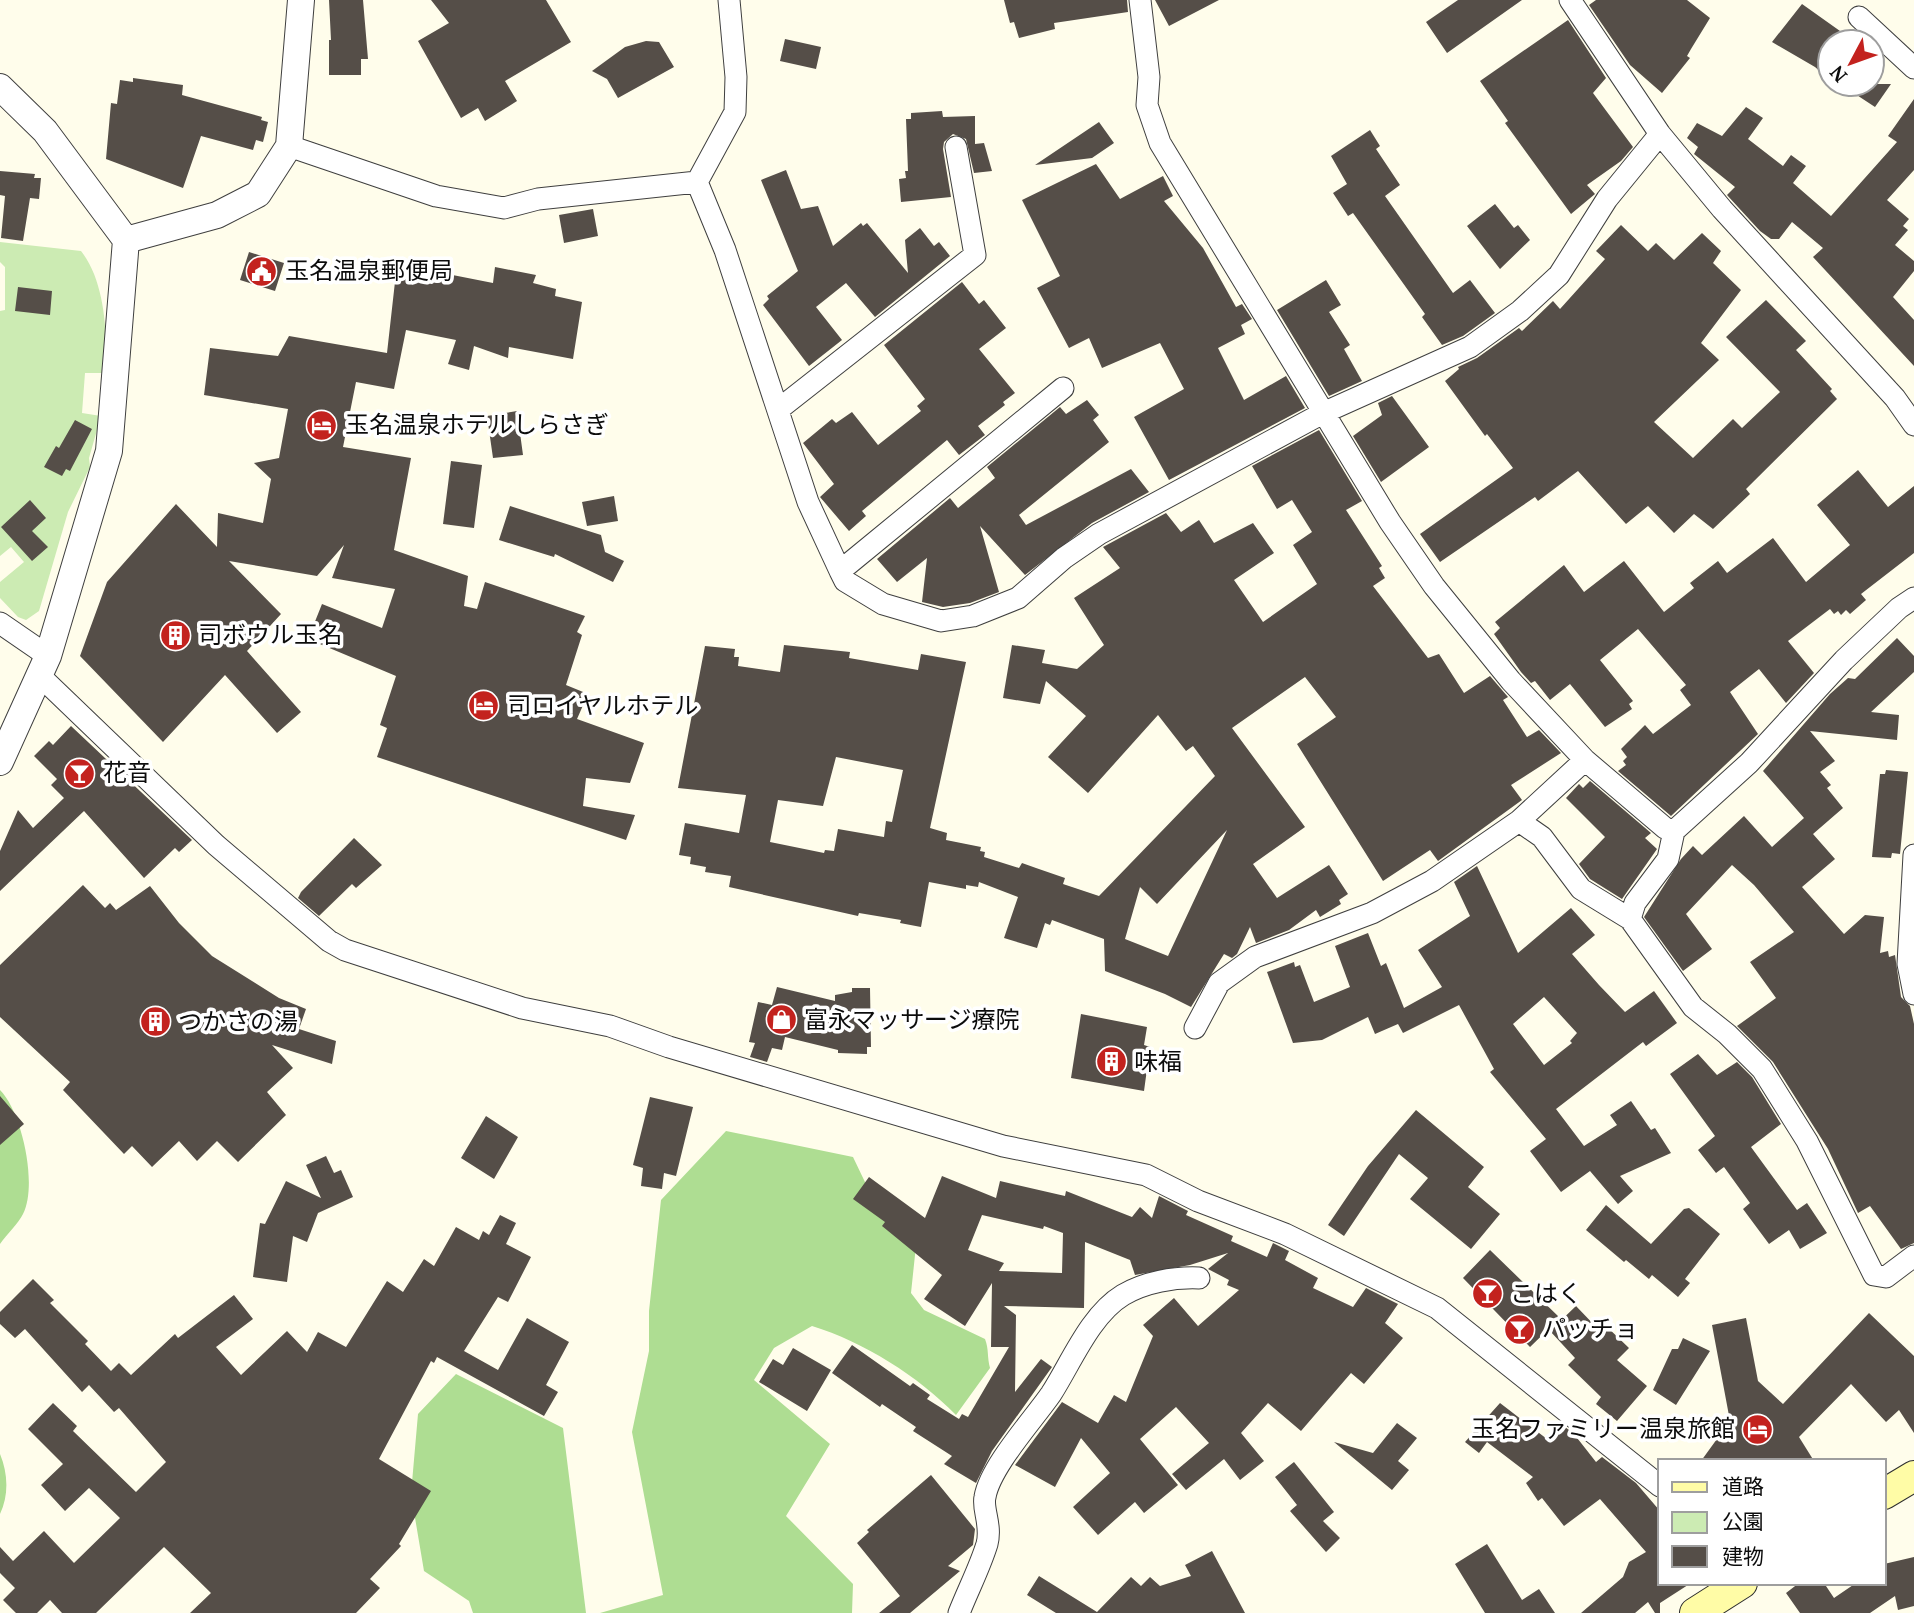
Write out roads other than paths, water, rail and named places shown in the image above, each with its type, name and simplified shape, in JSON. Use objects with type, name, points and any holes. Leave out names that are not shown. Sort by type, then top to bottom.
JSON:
[{"type":"main road","points":[[1886,1493],[1914,1476]]},
{"type":"main road","points":[[1695,1613],[1739,1585]]},
{"type":"street","points":[[127,240],[217,215],[258,194],[289,146],[301,0]]},
{"type":"street","points":[[697,182],[734,112],[736,77],[729,0]]},
{"type":"street","points":[[1140,0],[1149,76],[1147,105],[1160,143],[1323,413],[1434,586],[1511,681],[1585,760],[1665,828],[1674,831]]},
{"type":"street","points":[[1570,0],[1660,134],[1722,209],[1895,398],[1914,425]]},
{"type":"street","points":[[1858,18],[1914,68]]},
{"type":"street","points":[[0,87],[45,131],[127,240],[109,451],[43,665],[0,762]]},
{"type":"street","points":[[697,182],[725,250],[808,502],[845,581],[883,604],[942,621],[973,616],[1018,597],[1064,558],[1109,528],[1323,413],[1470,347],[1520,311],[1559,275],[1607,199],[1660,134]]},
{"type":"street","points":[[289,146],[436,196],[504,208],[538,199],[697,182]]},
{"type":"street","points":[[779,409],[975,255],[956,147]]},
{"type":"street","points":[[840,571],[1063,388]]},
{"type":"street","points":[[1630,919],[1634,904],[1668,859],[1674,831],[1749,763],[1844,660],[1899,608],[1914,598]]},
{"type":"street","points":[[0,623],[216,845],[329,941],[345,950],[522,1008],[610,1026],[670,1047],[991,1142],[1146,1175],[1198,1200],[1297,1239],[1437,1308],[1658,1484]]},
{"type":"street","points":[[1195,1028],[1219,983],[1255,957],[1372,913],[1432,881],[1519,821],[1585,760]]},
{"type":"street","points":[[1519,821],[1542,836],[1581,889],[1630,919],[1693,1007],[1727,1034],[1762,1069],[1807,1142],[1874,1275],[1886,1277],[1914,1256]]},
{"type":"street","points":[[1914,855],[1908,964],[1914,994]]},
{"type":"street","points":[[959,1613],[986,1544],[990,1520],[984,1498],[998,1469],[1051,1393],[1088,1332],[1120,1297],[1130,1292],[1177,1277],[1199,1278]]},
{"type":"place","name":"玉名温泉郵便局","points":[[262,271]]},
{"type":"place","name":"玉名温泉ホテルしらさぎ","points":[[322,425]]},
{"type":"place","name":"司ボウル玉名","points":[[175,635]]},
{"type":"place","name":"司ロイヤルホテル","points":[[484,706]]},
{"type":"place","name":"花音","points":[[80,773]]},
{"type":"place","name":"富永マッサージ療院","points":[[781,1020]]},
{"type":"place","name":"つかさの湯","points":[[155,1022]]},
{"type":"place","name":"味福","points":[[1111,1062]]},
{"type":"place","name":"こはく","points":[[1487,1294]]},
{"type":"place","name":"パッチョ","points":[[1519,1329]]},
{"type":"place","name":"玉名ファミリー温泉旅館","points":[[1758,1429]]}]
